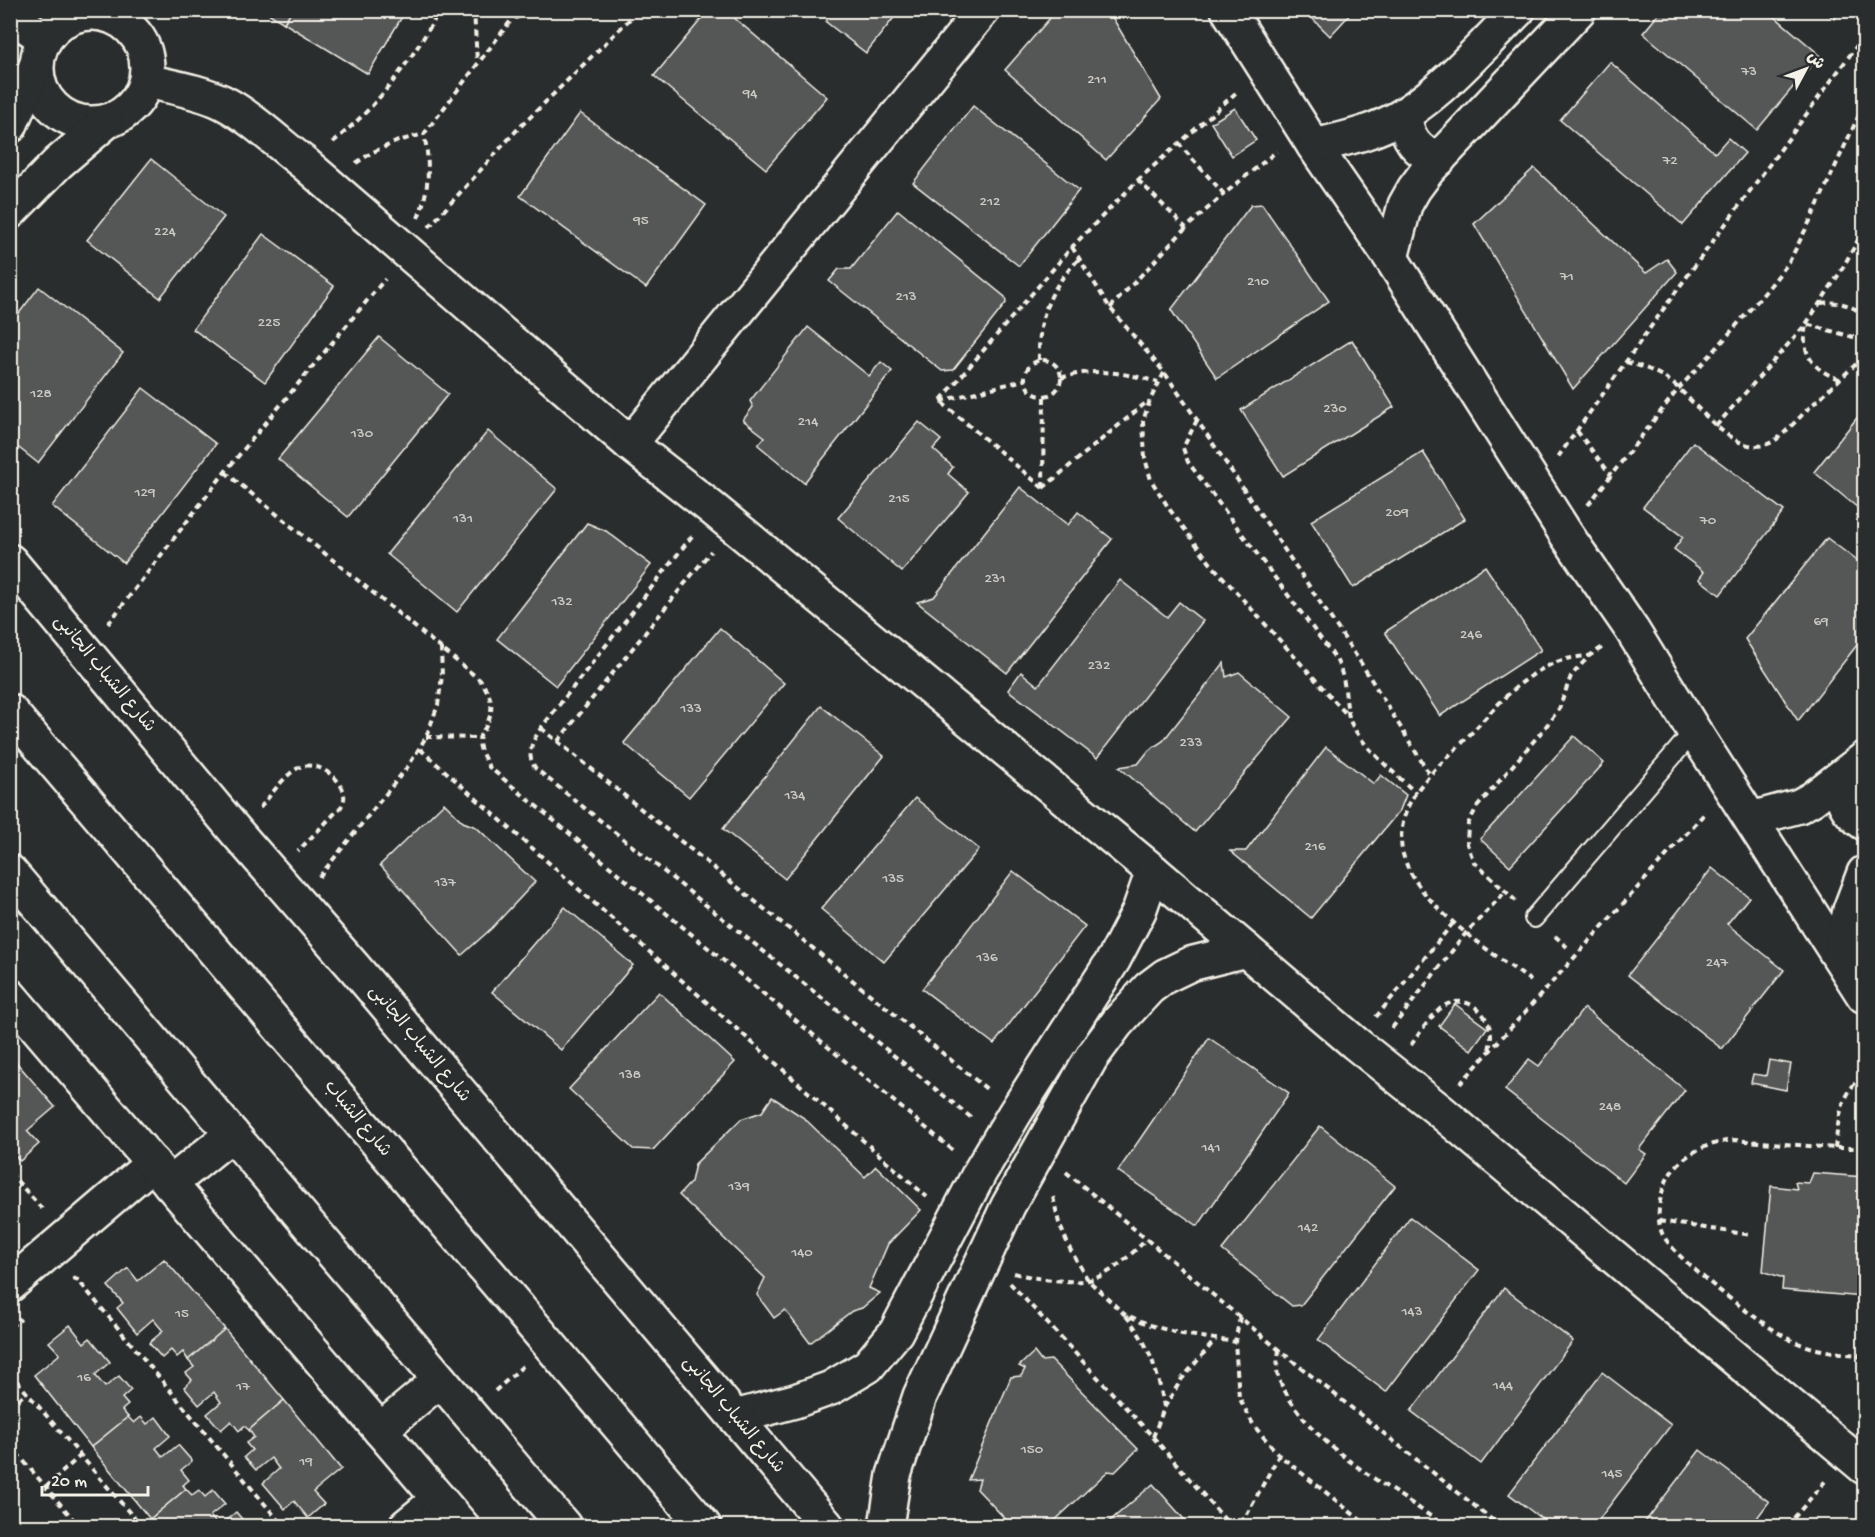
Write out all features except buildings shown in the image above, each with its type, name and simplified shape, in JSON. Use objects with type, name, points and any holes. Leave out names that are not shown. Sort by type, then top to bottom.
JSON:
[{"type":"street","points":[[630,444],[983,10]]},
{"type":"street","points":[[1228,10],[1566,534],[1632,630],[1864,996]]},
{"type":"street","points":[[1309,137],[1361,134],[1405,114],[1455,73],[1518,10]]},
{"type":"street","points":[[1390,258],[1405,205],[1414,189],[1438,159],[1579,10]]},
{"type":"street","points":[[10,126],[40,53],[58,23],[74,15],[93,12],[112,13],[127,24],[141,40],[148,60],[147,81],[138,99],[125,113],[106,122],[65,156],[10,212]]},
{"type":"street","points":[[10,15],[40,53],[40,86],[50,104],[66,117],[86,123],[106,122]]},
{"type":"street","points":[[147,81],[182,89],[223,103],[255,124],[304,163],[630,444],[723,517],[1153,871],[1856,1460]]},
{"type":"street","points":[[1405,114],[1405,127],[1417,148],[1427,156],[1438,159]]},
{"type":"street","name":"شارع الشباب الجانبى","points":[[10,561],[237,833],[354,967],[827,1527]]},
{"type":"street","name":"شارع الشباب","points":[[10,711],[704,1527]]},
{"type":"street","points":[[1751,819],[1799,806],[1853,769]]},
{"type":"street","points":[[1853,769],[1841,795],[1847,809],[1864,823]]},
{"type":"street","points":[[735,1417],[795,1401],[831,1388],[868,1366],[896,1332],[980,1172],[1114,959],[1139,911],[1153,871]]},
{"type":"street","points":[[10,872],[564,1527]]},
{"type":"street","points":[[1840,958],[1850,910],[1864,873]]},
{"type":"street","points":[[886,1527],[894,1475],[920,1396],[938,1356],[989,1267],[1008,1206],[1043,1152],[1091,1058],[1117,1023],[1149,988],[1165,976],[1190,964],[1246,950]]},
{"type":"street","points":[[1114,959],[1137,962],[1144,969],[1149,988]]},
{"type":"street","points":[[10,996],[462,1527]]},
{"type":"street","points":[[10,1285],[67,1237],[161,1173],[232,1134]]},
{"type":"street","points":[[896,1332],[898,1344],[903,1352],[918,1362],[938,1356]]},
{"type":"street","points":[[380,1430],[440,1380]]},
{"type":"street","points":[[406,1527],[439,1499]]},
{"type":"lane","points":[[1534,918],[1694,731]]},
{"type":"path","points":[[304,163],[355,124],[388,88],[410,59],[440,10]]},
{"type":"path","points":[[474,10],[477,63]]},
{"type":"path","points":[[330,185],[350,167],[374,152],[398,141],[424,134],[519,10]]},
{"type":"path","points":[[514,18],[540,10]]},
{"type":"path","points":[[86,652],[225,472],[404,249],[515,132],[639,10]]},
{"type":"path","points":[[1537,487],[1626,362],[1862,43],[1864,36]]},
{"type":"path","points":[[940,401],[1072,247],[1138,180],[1264,68]]},
{"type":"path","points":[[1566,534],[1679,388],[1715,350],[1789,262],[1864,104]]},
{"type":"path","points":[[404,249],[415,226],[429,181],[429,157],[424,134]]},
{"type":"path","points":[[1110,308],[1186,228],[1224,194],[1309,137]]},
{"type":"path","points":[[1178,143],[1224,194]]},
{"type":"path","points":[[1138,180],[1186,228]]},
{"type":"path","points":[[1716,426],[1806,324],[1841,271],[1864,229]]},
{"type":"path","points":[[1072,247],[1110,308],[1164,372],[1197,420],[1361,663],[1430,775]]},
{"type":"path","points":[[1039,360],[1038,341],[1046,304],[1065,272],[1078,259]]},
{"type":"path","points":[[1820,303],[1847,304],[1864,316]]},
{"type":"path","points":[[1806,324],[1864,340]]},
{"type":"path","points":[[1806,324],[1805,347],[1810,359],[1827,375],[1839,379]]},
{"type":"path","points":[[1626,362],[1669,380],[1716,426],[1738,441],[1756,445],[1775,440],[1864,357]]},
{"type":"path","points":[[1039,360],[1045,360],[1056,366],[1061,378],[1054,392],[1044,396],[1031,392],[1024,380],[1026,370],[1033,362],[1039,360]]},
{"type":"path","points":[[1061,378],[1093,371],[1126,374],[1158,382]]},
{"type":"path","points":[[1164,372],[1150,400],[1143,421],[1144,458],[1151,480],[1170,510],[1211,564],[1349,717]]},
{"type":"path","points":[[940,401],[1024,380]]},
{"type":"path","points":[[1042,488],[1044,396]]},
{"type":"path","points":[[1042,488],[1150,400]]},
{"type":"path","points":[[940,401],[1042,488]]},
{"type":"path","points":[[1197,420],[1184,448],[1188,462],[1336,658],[1343,672],[1349,717],[1353,726],[1373,752],[1416,793]]},
{"type":"path","points":[[1577,431],[1611,475]]},
{"type":"path","points":[[225,472],[475,675],[489,693],[492,707],[479,738],[480,748],[489,767],[980,1172]]},
{"type":"path","points":[[723,517],[541,728],[531,743],[531,763],[1000,1141]]},
{"type":"path","points":[[558,741],[723,517]]},
{"type":"path","points":[[1567,947],[1474,862],[1467,844],[1468,824],[1478,807],[1559,709],[1571,676],[1589,656],[1632,630]]},
{"type":"path","points":[[298,904],[420,749],[438,705],[442,676],[441,648]]},
{"type":"path","points":[[1531,981],[1466,933],[1428,899],[1413,876],[1402,850],[1402,829],[1412,799],[1430,775],[1518,685],[1556,662],[1570,657],[1589,656]]},
{"type":"path","points":[[541,728],[1015,1113]]},
{"type":"path","points":[[426,737],[479,738]]},
{"type":"path","points":[[420,749],[955,1222]]},
{"type":"path","points":[[237,833],[298,768],[316,765],[332,776],[343,789],[341,807],[275,876]]},
{"type":"path","points":[[1439,1110],[1489,1051],[1729,786]]},
{"type":"path","points":[[1372,1056],[1466,933],[1505,892]]},
{"type":"path","points":[[1372,1056],[1454,922]]},
{"type":"path","points":[[1372,1056],[1441,1009],[1458,1001],[1478,1008],[1485,1017],[1491,1037],[1489,1051]]},
{"type":"path","points":[[1835,1148],[1840,1110],[1846,1094],[1864,1073]]},
{"type":"path","points":[[1864,1148],[1723,1141],[1697,1149],[1674,1168],[1667,1180],[1659,1207],[1662,1234],[1671,1247],[1685,1261],[1775,1331],[1795,1342],[1816,1349],[1864,1354]]},
{"type":"path","points":[[1043,1152],[1279,1350],[1500,1527]]},
{"type":"path","points":[[1043,1152],[1059,1223],[1070,1249],[1088,1280],[1124,1314],[1150,1352],[1160,1379],[1164,1408]]},
{"type":"path","points":[[10,1173],[67,1237]]},
{"type":"path","points":[[1659,1221],[1751,1235]]},
{"type":"path","points":[[989,1267],[1053,1280],[1088,1280],[1108,1271],[1146,1240]]},
{"type":"path","points":[[989,1267],[1153,1437],[1227,1522],[1236,1524],[1245,1518],[1279,1455]]},
{"type":"path","points":[[66,1280],[72,1277],[78,1280],[283,1527]]},
{"type":"path","points":[[10,1327],[27,1314]]},
{"type":"path","points":[[1124,1314],[1182,1334],[1235,1342]]},
{"type":"path","points":[[1240,1317],[1235,1342],[1239,1397],[1254,1426],[1279,1455],[1368,1527]]},
{"type":"path","points":[[1153,1437],[1164,1408],[1181,1380],[1216,1338]]},
{"type":"path","points":[[468,1414],[549,1344]]},
{"type":"path","points":[[1279,1350],[1278,1377],[1296,1409],[1307,1422],[1340,1454],[1419,1507],[1444,1527]]},
{"type":"path","points":[[1858,1355],[1864,1361]]},
{"type":"path","points":[[10,1373],[141,1527]]},
{"type":"path","points":[[10,1407],[27,1392]]},
{"type":"path","points":[[10,1445],[79,1527]]},
{"type":"path","points":[[46,1487],[81,1455]]},
{"type":"path","points":[[1787,1527],[1856,1460]]}]
